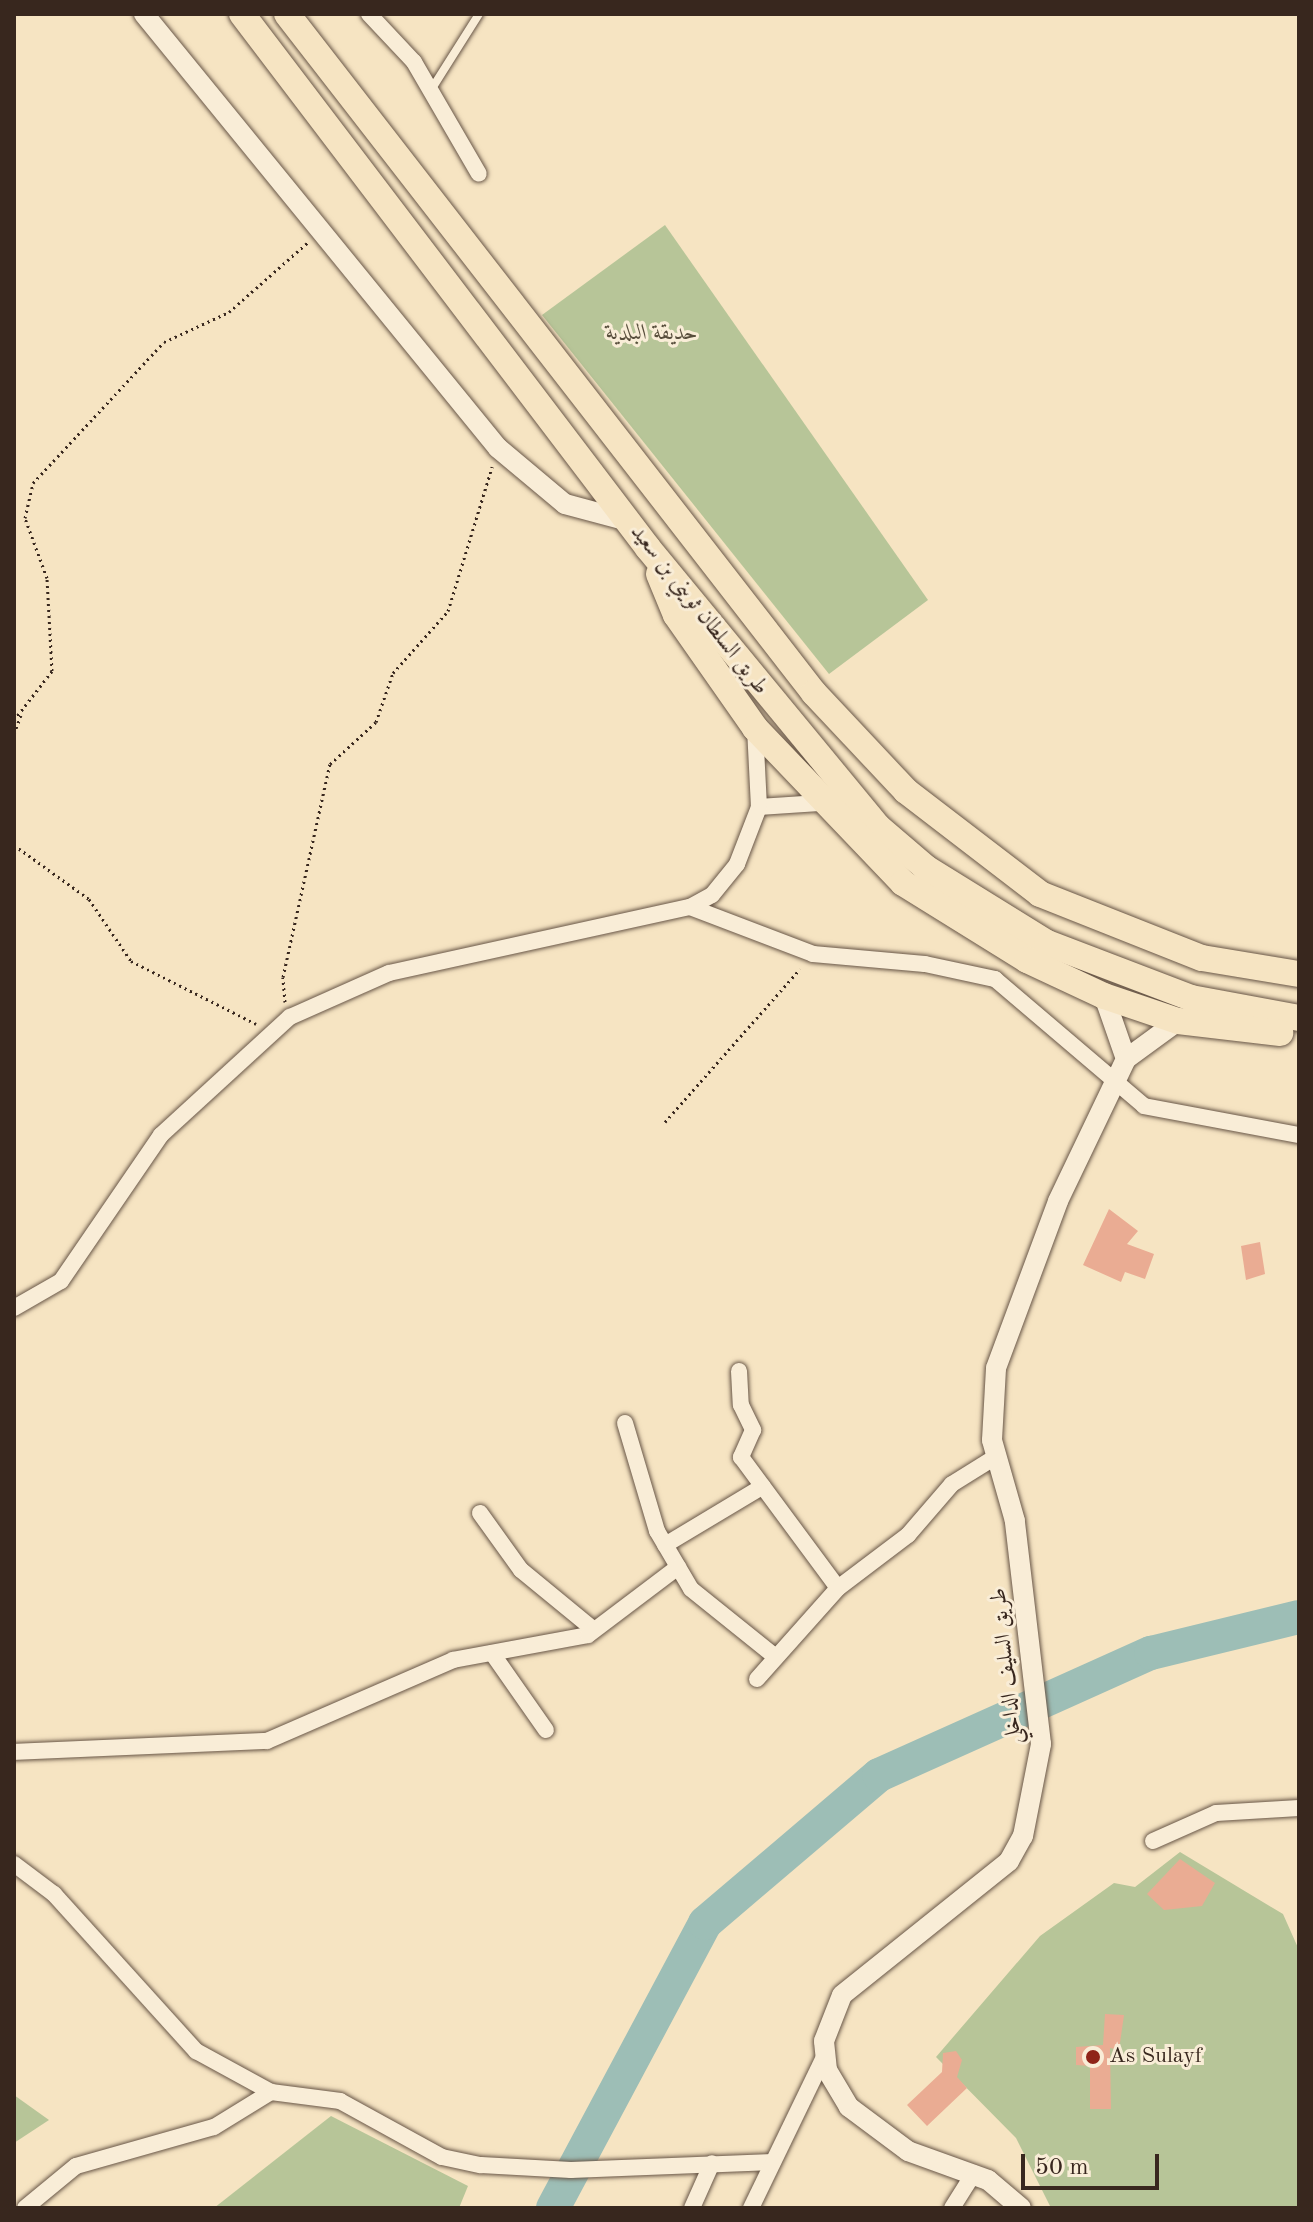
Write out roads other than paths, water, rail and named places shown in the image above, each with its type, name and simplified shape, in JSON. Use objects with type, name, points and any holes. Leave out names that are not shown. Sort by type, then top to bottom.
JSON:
[{"type":"highway","name":"طريق السلطان ثويني بن سعيد","points":[[242,14],[648,548],[839,788],[926,868],[1009,923],[1100,965],[1191,998],[1299,1018]]},
{"type":"highway","name":"طريق السلطان ثويني بن سعيد","points":[[287,14],[814,693],[906,791],[1040,894],[1202,958],[1299,974]]},
{"type":"highway","points":[[648,548],[676,615],[755,728],[819,803],[915,892],[1104,996],[1178,1021],[1299,1035]]},
{"type":"street","points":[[144,14],[317,234],[498,448],[565,504],[628,521]]},
{"type":"street","points":[[369,14],[430,91],[479,174]]},
{"type":"street","points":[[14,1308],[61,1281],[161,1135],[270,1032],[290,1017],[389,973],[690,907],[730,876],[759,807],[755,728]]},
{"type":"street","points":[[759,807],[819,803]]},
{"type":"street","points":[[690,907],[813,954],[925,964],[995,979],[1022,995],[1116,1089],[1174,1116],[1299,1135]]},
{"type":"street","points":[[1104,996],[1126,1059],[1178,1021]]},
{"type":"street","name":"طريق السليف الداخلي","points":[[825,2055],[826,2028],[842,1995],[942,1919],[1009,1861],[1034,1803],[1041,1744],[1015,1521],[997,1456],[991,1396],[1004,1337],[1058,1201],[1116,1089],[1126,1059]]},
{"type":"street","points":[[739,1371],[741,1405],[753,1430],[741,1457],[838,1588]]},
{"type":"street","points":[[625,1423],[665,1545],[691,1589],[773,1655]]},
{"type":"street","points":[[757,1679],[773,1655],[838,1588],[908,1535],[952,1484],[997,1456]]},
{"type":"street","points":[[665,1545],[763,1486]]},
{"type":"street","points":[[480,1513],[521,1570],[594,1630]]},
{"type":"street","points":[[14,1752],[267,1741],[453,1660],[544,1648],[594,1630],[678,1567]]},
{"type":"street","points":[[492,1653],[546,1730]]},
{"type":"street","points":[[1153,1841],[1216,1813],[1299,1808]]},
{"type":"street","points":[[14,1864],[54,1894],[196,2051],[271,2092],[340,2101],[442,2157],[481,2165],[773,2162]]},
{"type":"street","points":[[751,2208],[825,2055]]},
{"type":"street","points":[[825,2055],[833,2084],[871,2124],[926,2161],[974,2173],[1021,2208]]},
{"type":"street","points":[[25,2208],[76,2166],[214,2127],[271,2092]]},
{"type":"street","points":[[692,2208],[712,2163]]},
{"type":"street","points":[[952,2208],[974,2173]]},
{"type":"lane","points":[[430,91],[479,14]]},
{"type":"waterway","points":[[553,2208],[705,1923],[879,1775],[1151,1653],[1299,1617]]},
{"type":"place","name":"As Sulayf","points":[[1093,2057]]},
{"type":"park label","name":"حديقة البلدية","points":[[652,334]]}]
